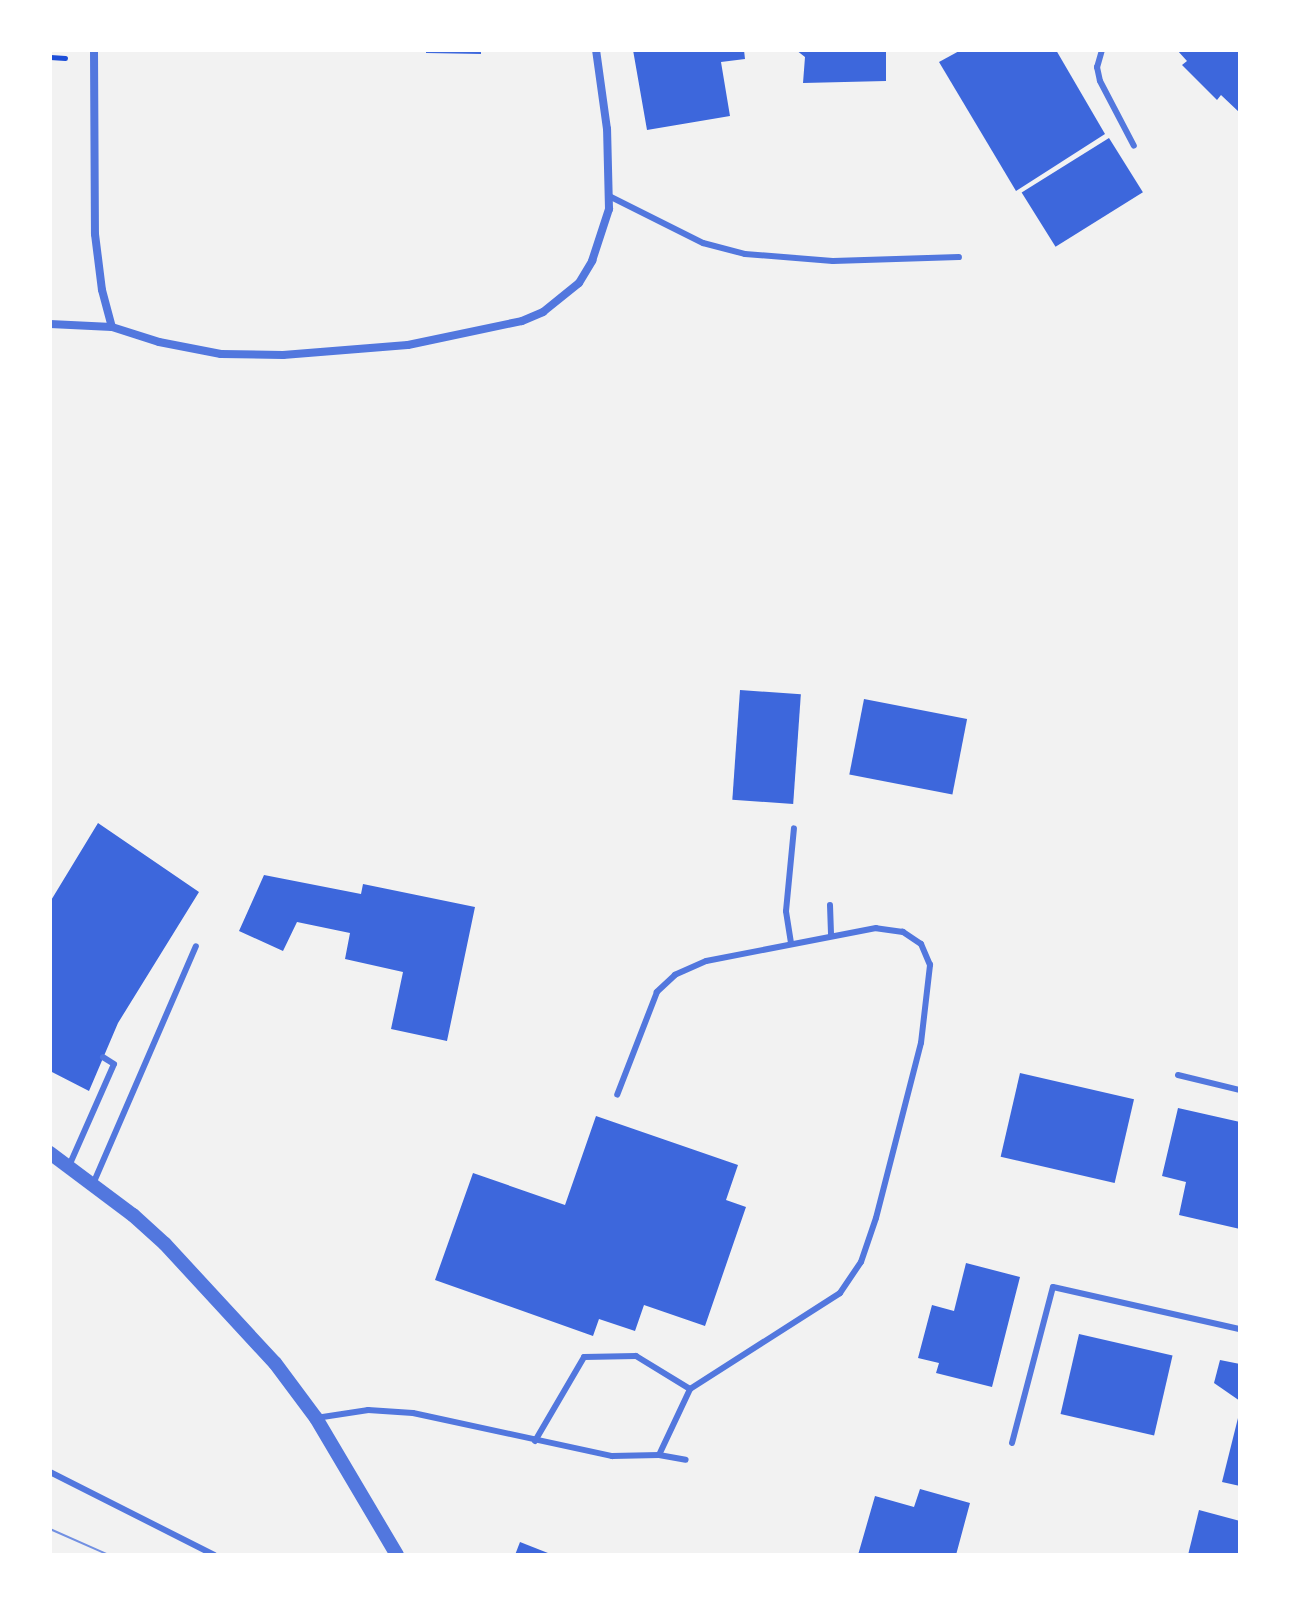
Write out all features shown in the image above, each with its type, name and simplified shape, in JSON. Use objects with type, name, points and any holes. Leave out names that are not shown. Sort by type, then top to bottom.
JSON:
[{"type":"street","points":[[94,50],[95,234],[102,290],[112,327]]},
{"type":"street","points":[[50,324],[112,327],[186,349],[221,354],[283,355],[408,345],[522,321],[563,299],[579,283],[602,236],[609,196],[607,129],[596,50]]},
{"type":"street","points":[[50,1153],[144,1224],[211,1291],[275,1363],[316,1418],[397,1555]]},
{"type":"lane","points":[[1102,50],[1097,67],[1100,81],[1134,146]]},
{"type":"lane","points":[[609,196],[703,243],[745,254],[833,261],[959,257]]},
{"type":"lane","points":[[791,943],[786,911],[794,828]]},
{"type":"lane","points":[[830,905],[831,936]]},
{"type":"lane","points":[[617,1095],[657,992],[675,975],[706,961],[876,928],[903,932],[921,944],[930,965],[921,1043],[876,1218],[861,1262],[840,1293],[690,1389],[659,1455]]},
{"type":"lane","points":[[93,1184],[196,946]]},
{"type":"lane","points":[[69,1166],[114,1064],[103,1057]]},
{"type":"lane","points":[[1178,1075],[1240,1090]]},
{"type":"lane","points":[[1012,1443],[1053,1287],[1240,1329]]},
{"type":"lane","points":[[535,1441],[584,1357],[636,1356],[690,1389]]},
{"type":"lane","points":[[316,1418],[368,1410],[413,1413],[612,1456],[659,1455],[686,1460]]},
{"type":"lane","points":[[50,1472],[214,1555]]},
{"type":"building","points":[[426,50],[481,50],[481,54],[426,53]]},
{"type":"building","points":[[633,50],[744,50],[745,59],[721,62],[730,116],[647,130]]},
{"type":"building","points":[[796,50],[886,50],[886,81],[803,83],[805,57]]},
{"type":"building","points":[[961,50],[1056,50],[1105,134],[1016,191],[939,62]]},
{"type":"building","points":[[1177,50],[1240,50],[1240,113],[1221,95],[1217,100],[1182,65],[1187,61]]},
{"type":"building","points":[[1109,138],[1143,192],[1056,247],[1022,193]]},
{"type":"building","points":[[740,690],[801,694],[793,804],[732,800]]},
{"type":"building","points":[[864,699],[967,719],[952,795],[849,775]]},
{"type":"building","points":[[98,823],[199,892],[118,1023],[89,1091],[50,1071],[50,902]]},
{"type":"building","points":[[264,875],[361,894],[363,884],[475,907],[447,1041],[391,1029],[403,972],[345,959],[350,933],[297,922],[283,951],[239,931]]},
{"type":"building","points":[[1020,1073],[1134,1099],[1115,1183],[1001,1157]]},
{"type":"building","points":[[1178,1108],[1240,1122],[1240,1229],[1179,1215],[1186,1182],[1162,1176]]},
{"type":"building","points":[[596,1116],[738,1165],[726,1200],[746,1207],[705,1326],[644,1305],[635,1331],[599,1319],[593,1336],[435,1280],[473,1173],[565,1205]]},
{"type":"building","points":[[966,1263],[1020,1277],[992,1387],[936,1373],[939,1363],[918,1358],[932,1305],[954,1311]]},
{"type":"building","points":[[1079,1334],[1173,1356],[1154,1435],[1061,1414]]},
{"type":"building","points":[[1220,1360],[1240,1364],[1240,1401],[1214,1383]]},
{"type":"building","points":[[1240,1414],[1240,1486],[1222,1482]]},
{"type":"building","points":[[920,1489],[970,1503],[956,1555],[858,1555],[875,1496],[914,1507]]},
{"type":"building","points":[[1199,1510],[1240,1521],[1240,1555],[1188,1555]]},
{"type":"building","points":[[520,1542],[553,1555],[515,1555]]},
{"type":"tram line","points":[[50,1529],[109,1555]]}]
